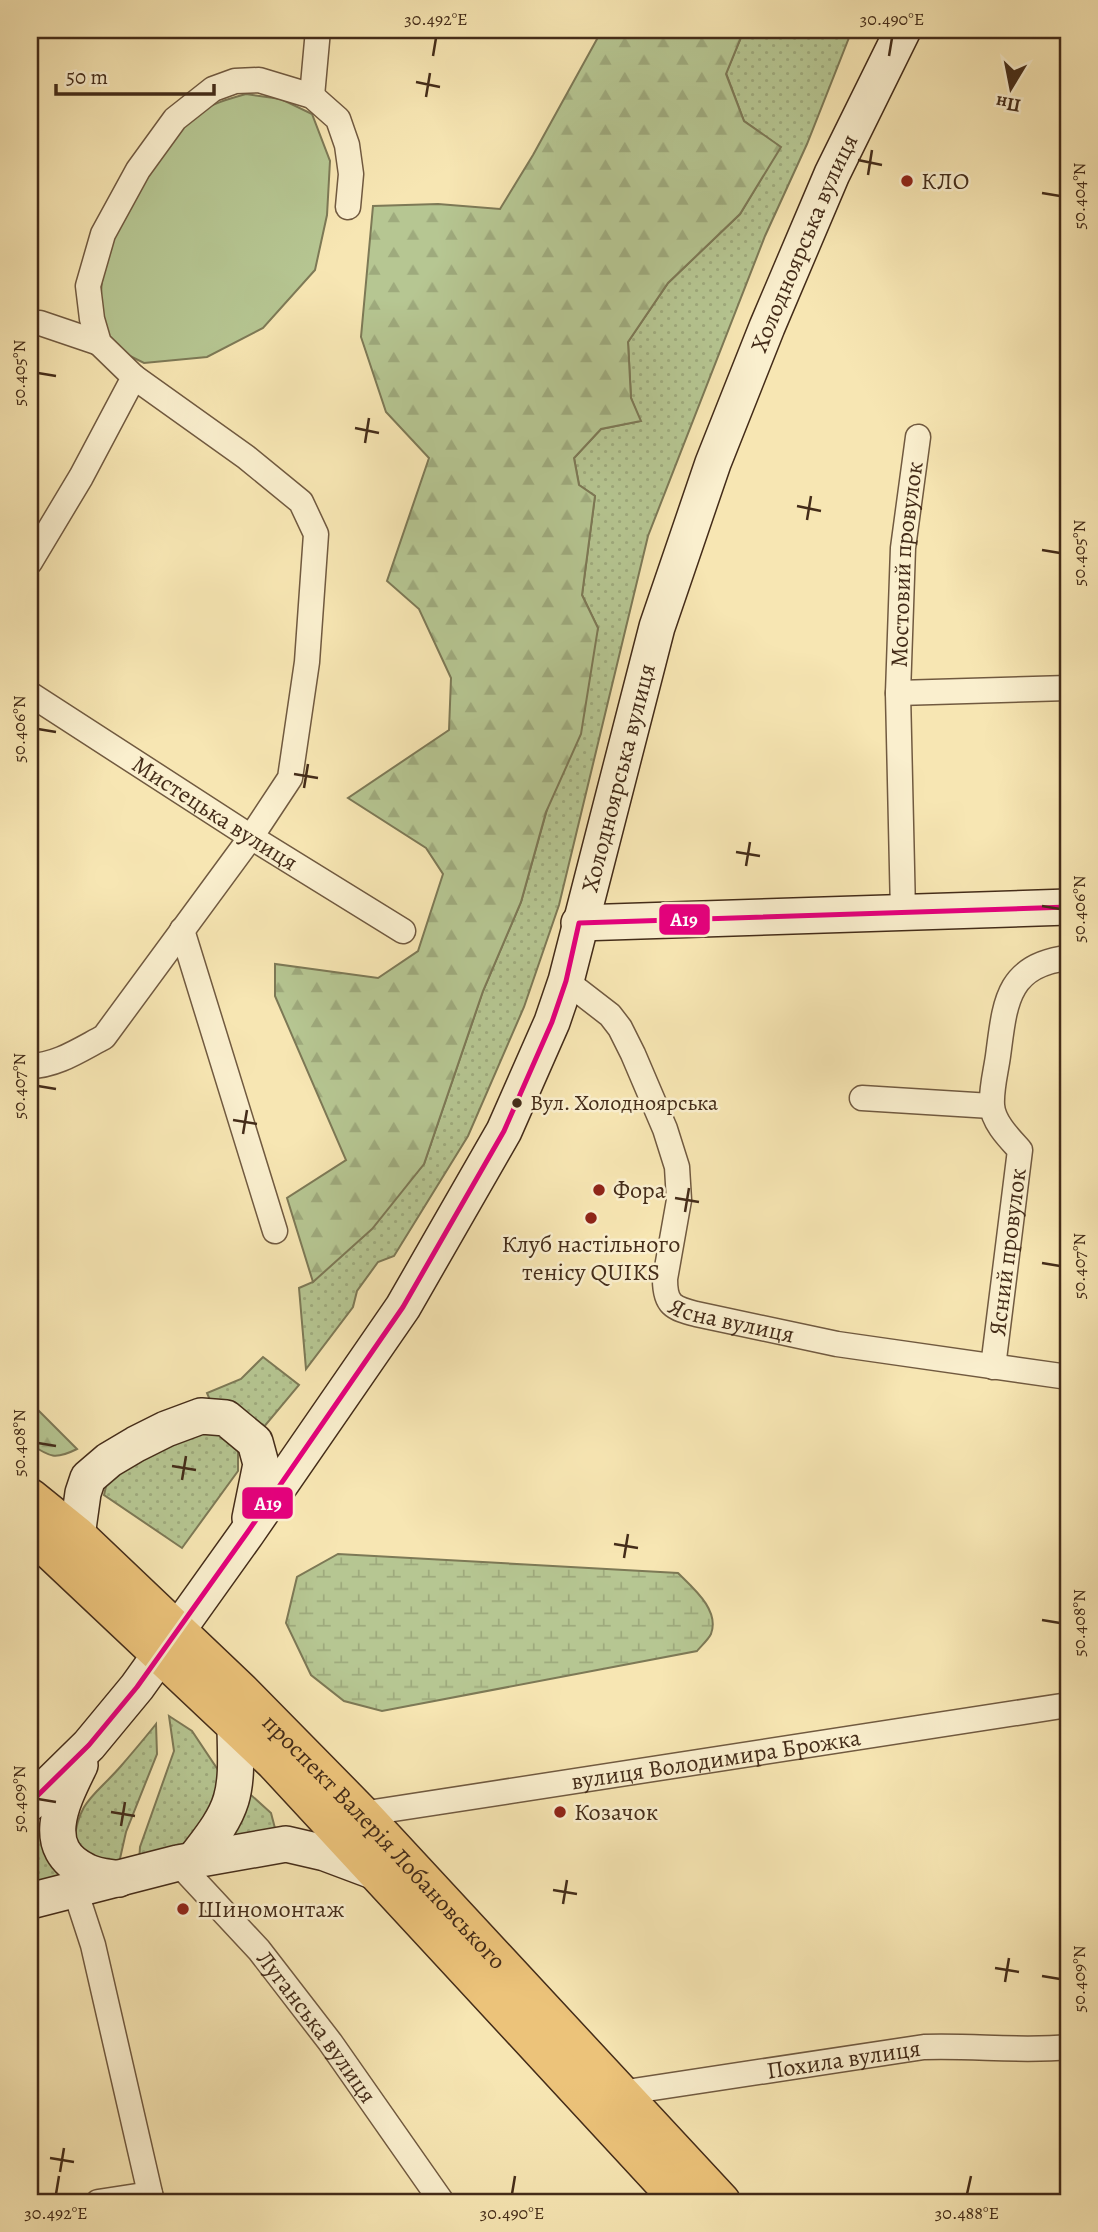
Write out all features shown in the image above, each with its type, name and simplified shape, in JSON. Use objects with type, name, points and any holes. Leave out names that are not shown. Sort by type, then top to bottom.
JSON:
[{"type":"main road","name":"Холодноярська вулиця","points":[[169,1642],[403,1307],[504,1131],[552,1022],[566,981],[657,626],[713,463],[832,174],[903,30]]},
{"type":"main road","points":[[579,923],[1068,907]]},
{"type":"main road","points":[[77,1536],[83,1493],[88,1478],[109,1460],[136,1444],[201,1416],[226,1418],[255,1442],[261,1464],[247,1533]]},
{"type":"main road","name":"проспект Валерія Лобановського","points":[[30,1498],[77,1536],[169,1642],[235,1724],[275,1762],[381,1874],[682,2202]]},
{"type":"main road","name":"проспект Валерія Лобановського","points":[[30,1531],[169,1642],[242,1693],[361,1814],[721,2202]]},
{"type":"main road","points":[[30,1803],[89,1745],[137,1687],[169,1642]]},
{"type":"main road","points":[[186,1862],[221,1823],[231,1799],[235,1774],[235,1724]]},
{"type":"main road","points":[[89,1745],[59,1808],[57,1831],[64,1856],[86,1872],[119,1879]]},
{"type":"main road","points":[[30,1901],[186,1862],[286,1844],[325,1853],[381,1874]]},
{"type":"street","points":[[312,96],[318,30]]},
{"type":"street","points":[[99,343],[92,319],[88,286],[103,234],[138,170],[175,119],[213,89],[235,81],[259,80],[312,96],[338,119],[348,145],[351,174],[348,207]]},
{"type":"street","points":[[30,1066],[40,1066],[73,1054],[104,1037],[251,837],[290,778],[307,662],[316,534],[301,502],[246,457],[134,377],[99,343],[40,323]]},
{"type":"street","points":[[30,562],[81,477],[134,377]]},
{"type":"street","name":"Мостовий провулок","points":[[903,912],[898,693],[903,548],[918,437]]},
{"type":"street","name":"Мостовий провулок","points":[[898,693],[1068,688]]},
{"type":"street","name":"Мистецька вулиця","points":[[30,694],[251,837],[403,930]]},
{"type":"street","points":[[182,930],[275,1231]]},
{"type":"street","points":[[862,1098],[991,1106],[1003,1019],[1010,995],[1021,976],[1049,961],[1068,958]]},
{"type":"street","name":"Ясна вулиця","points":[[566,981],[610,1015],[620,1028],[665,1129],[677,1167],[679,1200],[665,1279],[665,1290],[670,1303],[680,1310],[696,1314],[837,1344],[1068,1377]]},
{"type":"street","name":"Ясний провулок","points":[[991,1106],[1002,1130],[1020,1150],[993,1367]]},
{"type":"street","name":"вулиця Володимира Брожка","points":[[361,1814],[1068,1705]]},
{"type":"street","name":"Луганська вулиця","points":[[186,1862],[306,2011],[442,2202]]},
{"type":"street","points":[[75,1890],[93,1945],[151,2198],[98,2202]]},
{"type":"street","name":"Похила вулиця","points":[[620,2093],[924,2046],[1048,2049],[1068,2047]]},
{"type":"green space","points":[[602,30],[744,30],[726,74],[744,121],[781,147],[740,214],[668,283],[628,342],[631,398],[641,421],[601,429],[574,458],[579,485],[595,496],[582,595],[598,628],[581,734],[546,812],[521,902],[483,991],[424,1164],[372,1229],[313,1282],[287,1198],[346,1160],[275,996],[275,964],[378,978],[418,951],[443,874],[426,848],[348,798],[449,730],[451,678],[419,609],[387,581],[429,458],[386,412],[361,337],[373,206],[438,204],[500,209]]},
{"type":"green space","points":[[744,30],[852,30],[807,144],[765,236],[648,536],[559,905],[524,1007],[468,1136],[394,1256],[378,1262],[357,1291],[353,1307],[306,1369],[299,1288],[313,1282],[424,1164],[483,991],[521,902],[598,628],[582,595],[595,496],[579,485],[574,458],[601,429],[640,421],[631,398],[628,342],[668,283],[740,214],[780,147],[744,121],[726,73]]},
{"type":"green space","points":[[246,94],[281,99],[312,114],[330,161],[327,215],[315,270],[263,328],[207,357],[144,363],[112,347],[105,321],[101,301],[103,276],[112,240],[138,190],[185,123],[208,107]]},
{"type":"green space","points":[[263,1357],[299,1385],[263,1428],[240,1409],[212,1405],[207,1393],[241,1379]]},
{"type":"green space","points":[[30,1402],[77,1449],[53,1456],[30,1444]]},
{"type":"green space","points":[[206,1427],[242,1446],[238,1452],[238,1471],[182,1548],[104,1495],[107,1482],[118,1469]]},
{"type":"green space","points":[[338,1554],[678,1573],[704,1600],[712,1616],[713,1625],[711,1634],[697,1651],[382,1711],[344,1701],[311,1675],[286,1623],[297,1577]]},
{"type":"green space","points":[[169,1716],[192,1731],[220,1773],[222,1784],[196,1843],[139,1862],[140,1847],[174,1751]]},
{"type":"green space","points":[[156,1724],[157,1754],[126,1832],[119,1863],[110,1867],[74,1843],[79,1817],[89,1800]]},
{"type":"green space","points":[[241,1786],[271,1813],[276,1832],[208,1849]]},
{"type":"green space","points":[[41,1829],[49,1860],[71,1884],[30,1895],[30,1837]]},
{"type":"transit line","name":"А19","points":[[30,1803],[89,1745],[137,1687],[403,1307],[504,1131],[552,1022],[566,981],[579,923],[1068,907]]},
{"type":"place","name":"КЛО","points":[[907,181]]},
{"type":"place","name":"Вул. Холодноярська","points":[[517,1103]]},
{"type":"place","name":"Фора","points":[[599,1190]]},
{"type":"place","name":"Клуб настільного тенісу QUIKS","points":[[591,1218]]},
{"type":"place","name":"Козачок","points":[[560,1812]]},
{"type":"place","name":"Шиномонтаж","points":[[183,1909]]}]
